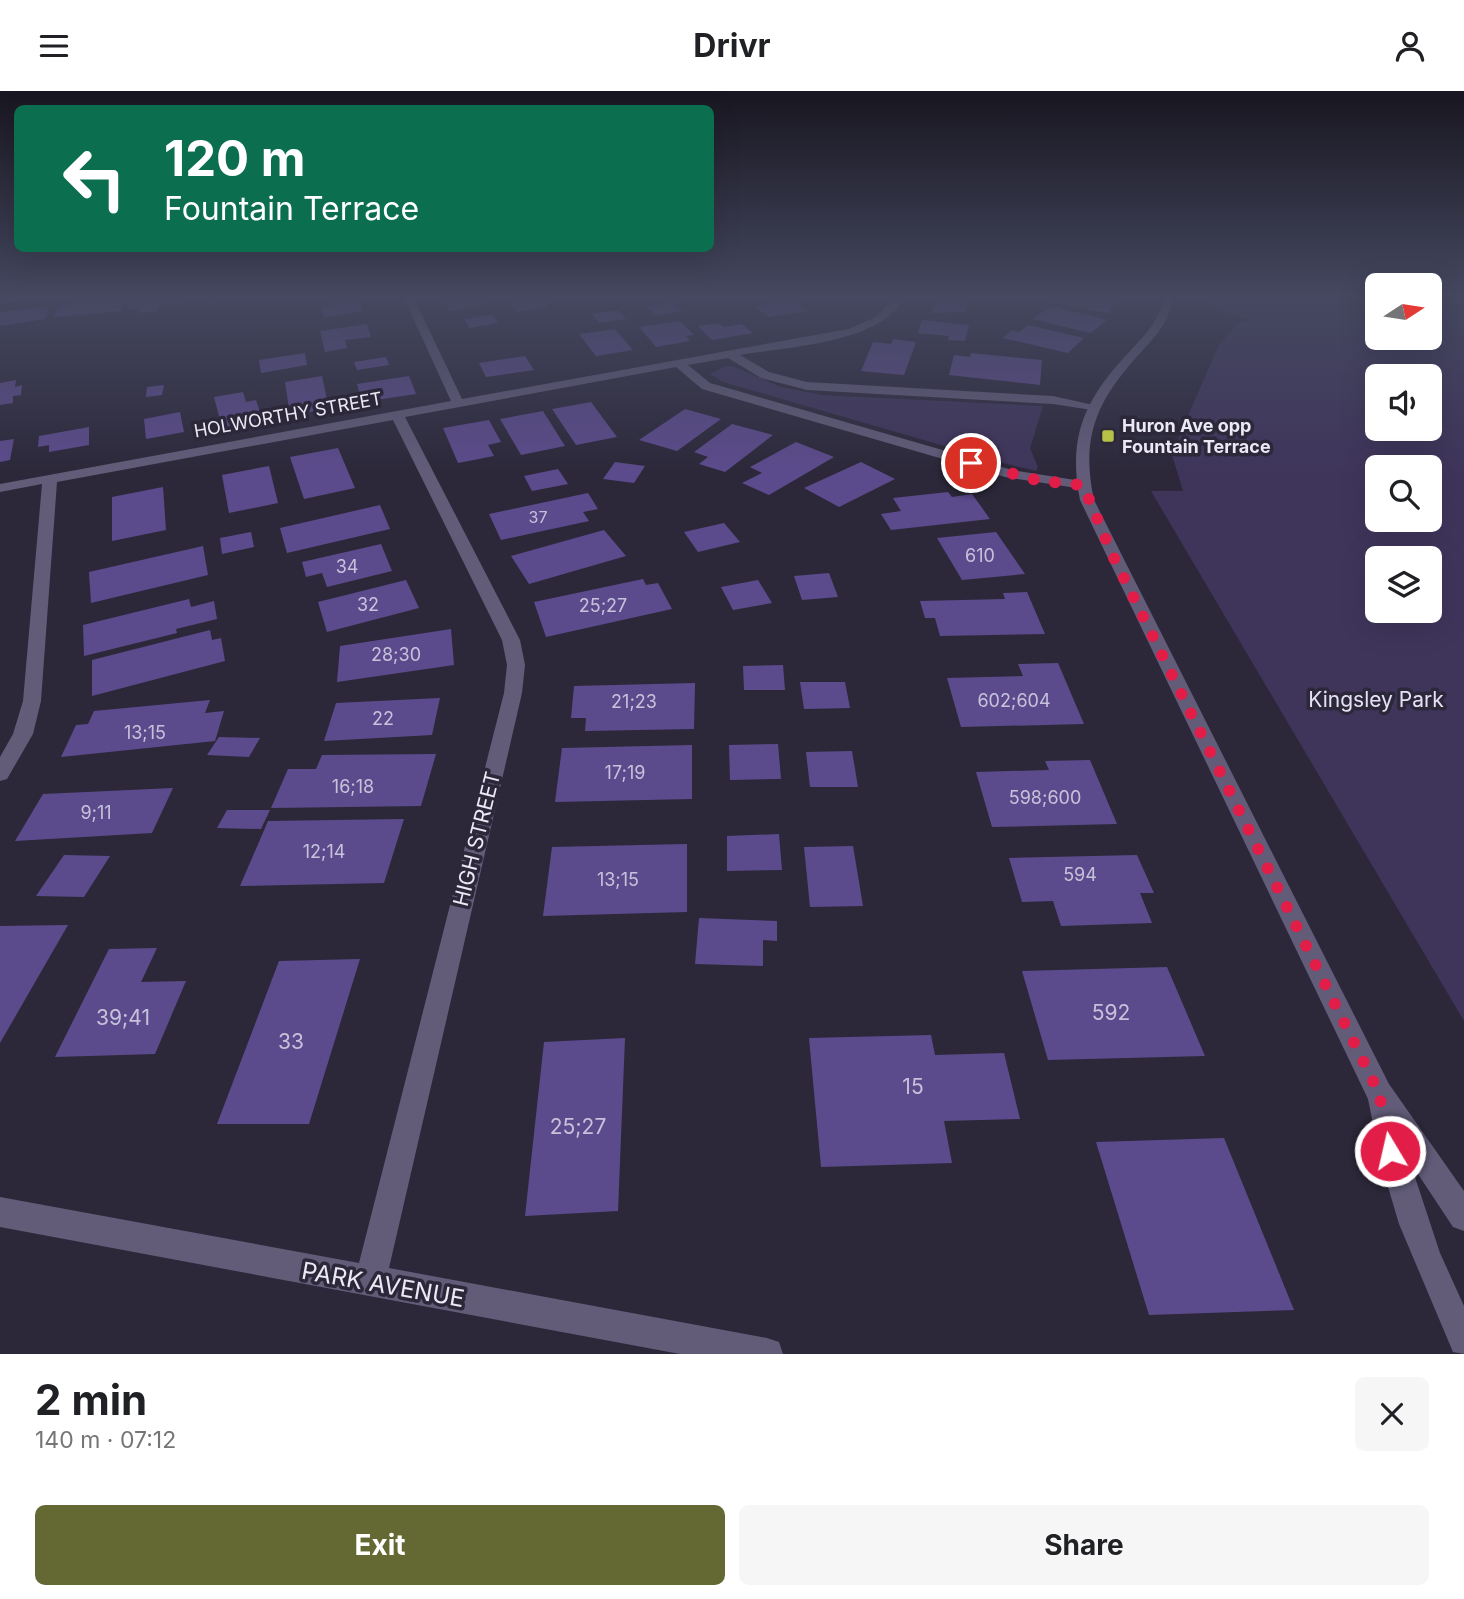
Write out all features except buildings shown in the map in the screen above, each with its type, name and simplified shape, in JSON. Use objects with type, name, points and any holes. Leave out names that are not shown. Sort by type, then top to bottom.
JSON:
[{"type":"street","points":[[437,355],[458,404]]},
{"type":"street","name":"HOLWORTHY STREET","points":[[0,488],[719,355]]},
{"type":"street","points":[[731,355],[765,375],[807,386],[1053,400],[1092,406]]},
{"type":"street","points":[[1132,355],[1092,406],[1084,433],[1083,485],[1108,546],[1379,1093],[1464,1216]]},
{"type":"street","points":[[679,364],[712,388],[748,396],[1010,474],[1083,485]]},
{"type":"street","name":"HIGH STREET","points":[[370,1282],[513,692],[516,665],[511,640],[397,415]]},
{"type":"street","points":[[0,774],[23,734],[32,701],[50,479]]},
{"type":"street","points":[[1379,1093],[1390,1151],[1416,1232],[1464,1341]]},
{"type":"street","name":"PARK AVENUE","points":[[0,1212],[767,1354]]},
{"type":"green space","name":"Kingsley Park","points":[[1215,355],[1464,355],[1464,1021],[1151,491],[1183,491],[1172,455]]},
{"type":"green space","points":[[726,366],[733,366],[781,387],[822,395],[1043,406],[1030,448],[1038,467],[1036,471],[1003,463],[723,382],[710,374]]},
{"type":"place","name":"Huron Ave opp Fountain Terrace","points":[[1108,436]]},
{"type":"route","points":[[971,463],[1041,481],[1083,485],[1087,500],[1112,554],[1379,1093],[1390,1151]]}]
